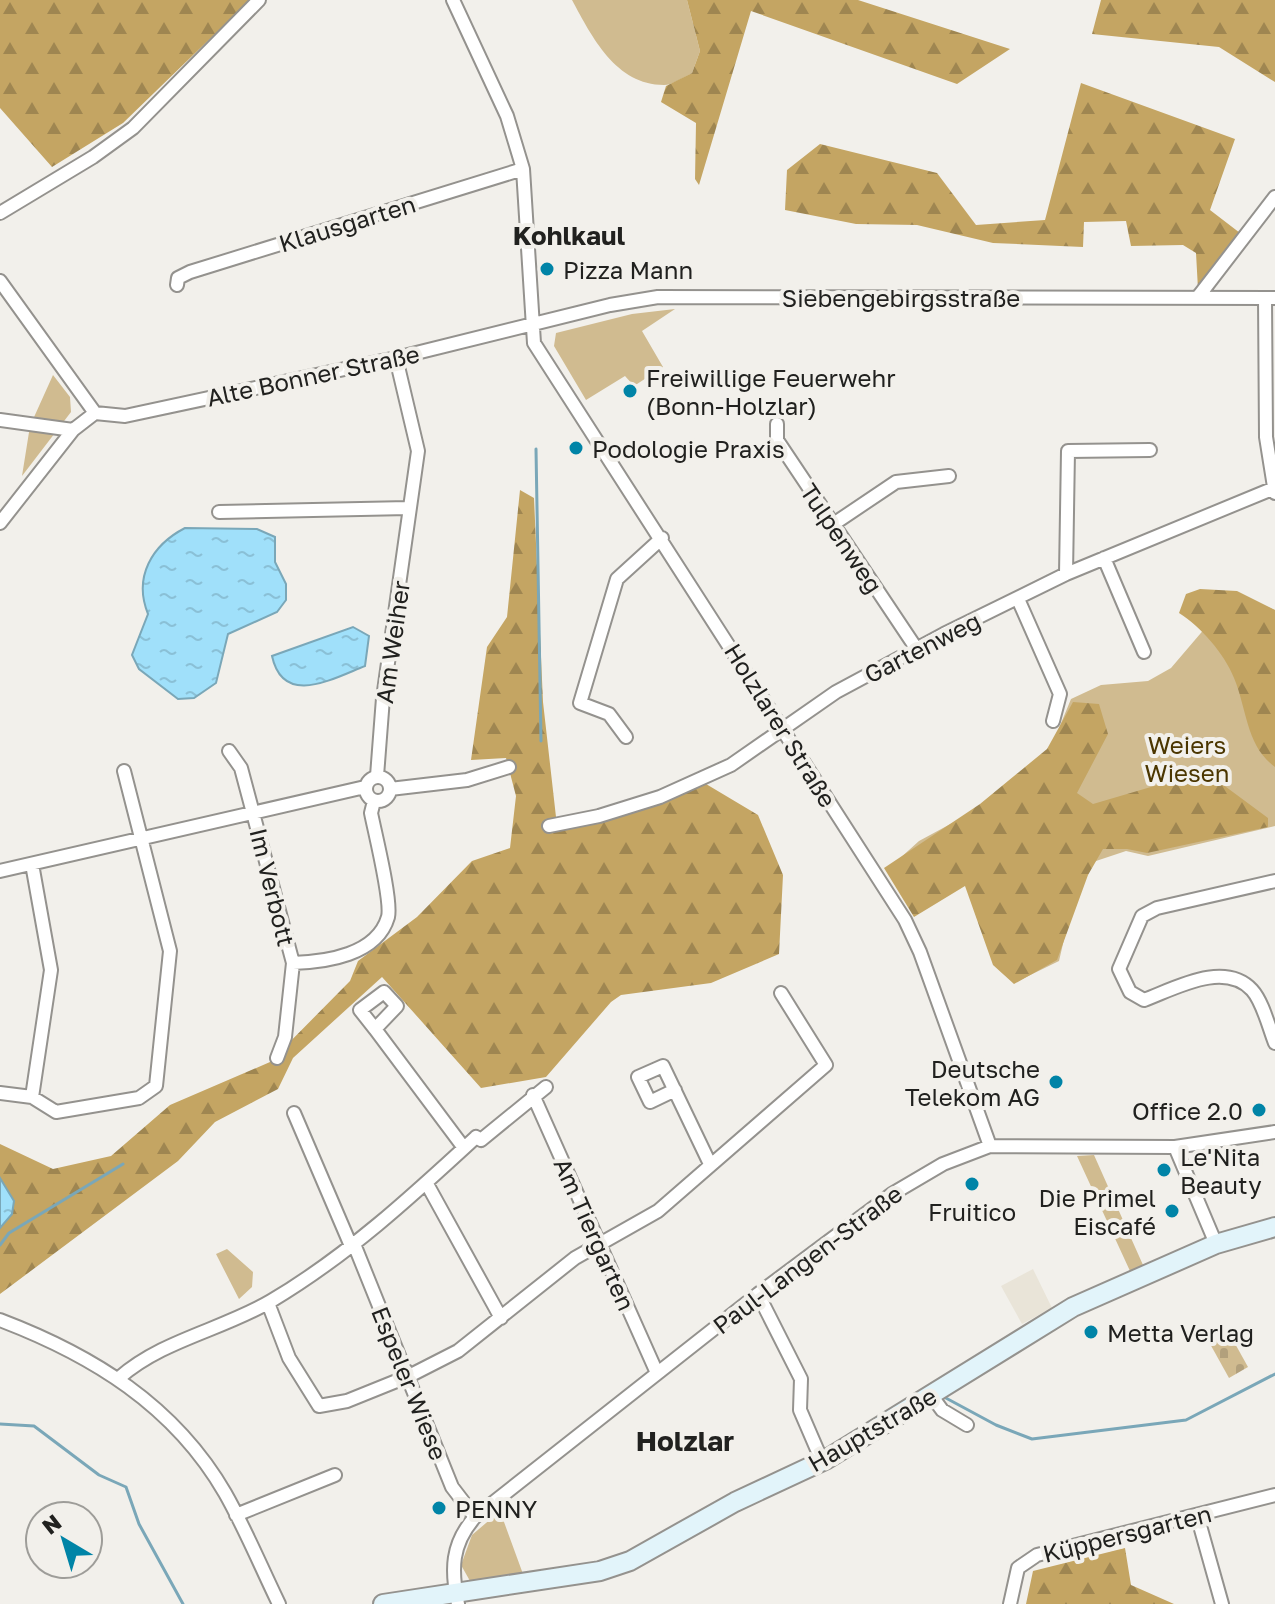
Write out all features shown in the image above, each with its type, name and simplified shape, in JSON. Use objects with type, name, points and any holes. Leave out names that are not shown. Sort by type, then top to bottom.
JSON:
[{"type":"main road","name":"Hauptstraße","points":[[383,1604],[456,1598],[615,1567],[735,1502],[822,1461],[1073,1307],[1216,1244],[1275,1227]]},
{"type":"street","points":[[0,213],[133,128],[259,0]]},
{"type":"street","name":"Holzlarer Straße","points":[[453,0],[507,116],[523,169],[534,343],[905,920],[920,952],[990,1146]]},
{"type":"street","name":"Klausgarten","points":[[177,285],[178,278],[190,272],[523,169]]},
{"type":"street","points":[[1198,297],[1275,197]]},
{"type":"street","points":[[0,281],[95,413],[73,430],[0,523]]},
{"type":"street","name":"Siebengebirgsstraße","points":[[531,326],[610,305],[658,297],[1270,298]]},
{"type":"street","points":[[1270,298],[1266,437],[1274,491]]},
{"type":"street","name":"Alte Bonner Straße","points":[[95,413],[125,416],[531,326]]},
{"type":"street","name":"Am Weiher","points":[[377,776],[383,698],[398,610],[408,508],[418,451],[396,358]]},
{"type":"street","points":[[0,420],[73,430]]},
{"type":"street","name":"Tulpenweg","points":[[777,424],[777,440],[916,648]]},
{"type":"street","points":[[1066,574],[1068,451],[1150,450]]},
{"type":"street","points":[[832,525],[896,482],[949,476]]},
{"type":"street","name":"Gartenweg","points":[[549,826],[599,816],[660,797],[731,765],[781,727],[836,692],[916,648],[1066,574],[1274,491]]},
{"type":"street","points":[[219,512],[408,508]]},
{"type":"street","points":[[626,737],[609,714],[580,703],[617,579],[662,538]]},
{"type":"street","points":[[1104,558],[1144,652]]},
{"type":"street","points":[[1018,599],[1060,694],[1053,721]]},
{"type":"street","name":"Im Verbott","points":[[229,751],[241,768],[254,811],[293,963],[285,1037],[277,1058]]},
{"type":"street","points":[[390,789],[467,780],[509,767]]},
{"type":"street","points":[[0,1093],[32,1097],[56,1112],[139,1098],[156,1086],[170,951],[124,771]]},
{"type":"street","points":[[377,776],[388,781],[390,789],[385,799],[374,801],[367,796],[365,787],[370,778],[377,776]]},
{"type":"street","points":[[0,871],[365,787]]},
{"type":"street","name":"Im Verbott","points":[[293,963],[312,962],[358,951],[382,931],[389,914],[371,813],[374,801]]},
{"type":"street","points":[[32,864],[51,970],[32,1097]]},
{"type":"street","points":[[1275,881],[1157,908],[1142,916],[1119,969],[1130,992],[1144,1000],[1210,977],[1223,977],[1252,990],[1269,1010],[1275,1043]]},
{"type":"street","points":[[268,1303],[289,1358],[319,1406],[347,1401],[446,1358],[575,1258],[658,1211],[826,1065],[781,993]]},
{"type":"street","points":[[375,1029],[464,1148]]},
{"type":"street","points":[[119,1378],[137,1362],[268,1303],[353,1245],[427,1184],[476,1137],[481,1140],[546,1087]]},
{"type":"street","points":[[675,1090],[710,1164]]},
{"type":"street","name":"Am Tiergarten","points":[[531,1098],[657,1373]]},
{"type":"street","name":"Espeler Wiese","points":[[294,1113],[409,1376],[452,1487],[475,1517]]},
{"type":"street","name":"Paul-Langen-Straße","points":[[456,1598],[455,1547],[475,1517],[758,1294],[906,1185],[943,1164],[990,1146],[1175,1147],[1275,1132]]},
{"type":"street","points":[[1175,1147],[1216,1244]]},
{"type":"street","points":[[427,1184],[501,1318]]},
{"type":"street","points":[[758,1294],[801,1379],[800,1410],[822,1461]]},
{"type":"street","points":[[0,1320],[86,1357],[119,1378],[166,1417],[213,1473],[279,1604]]},
{"type":"street","points":[[931,1395],[942,1410],[967,1425]]},
{"type":"street","points":[[236,1515],[335,1475]]},
{"type":"street","name":"Küppersgarten","points":[[1010,1604],[1018,1568],[1037,1555],[1275,1495]]},
{"type":"street","points":[[1197,1515],[1222,1604]]},
{"type":"shaded area","points":[[1033,1269],[1052,1308],[1022,1324],[1001,1286]]},
{"type":"green space","points":[[0,0],[250,0],[123,123],[52,167],[0,108]]},
{"type":"green space","points":[[572,0],[687,0],[700,51],[692,73],[664,85],[632,77],[619,68],[597,43]]},
{"type":"green space","points":[[687,0],[858,0],[1010,49],[957,84],[751,11],[699,185],[695,179],[696,123],[661,102],[666,86],[692,73],[700,51]]},
{"type":"green space","points":[[1101,0],[1275,0],[1275,82],[1219,47],[1092,34]]},
{"type":"green space","points":[[1081,83],[1235,139],[1210,210],[1240,233],[1198,289],[1196,253],[1183,245],[1131,246],[1126,221],[1084,222],[1083,247],[993,243],[917,225],[856,224],[785,210],[787,170],[820,144],[937,173],[976,225],[1045,220]]},
{"type":"green space","points":[[675,309],[642,331],[663,367],[634,386],[625,376],[586,400],[554,346],[556,333],[632,314]]},
{"type":"green space","points":[[53,375],[70,397],[71,412],[22,476],[30,426]]},
{"type":"green space","points":[[520,490],[534,498],[543,702],[556,817],[560,821],[613,813],[701,781],[758,815],[783,875],[779,954],[711,983],[621,995],[611,1002],[546,1077],[481,1088],[382,977],[293,1058],[278,1089],[215,1122],[178,1161],[0,1294],[0,1228],[12,1214],[14,1201],[0,1178],[0,1144],[53,1169],[111,1156],[170,1105],[270,1062],[350,981],[358,961],[417,917],[472,861],[510,848],[516,796],[506,758],[471,760],[487,647],[507,617]]},
{"type":"green space","points":[[1200,589],[1237,591],[1275,610],[1275,767],[1258,749],[1234,678],[1224,659],[1203,633],[1179,613],[1186,594]]},
{"type":"green space","name":"Weiers Wiesen","points":[[1235,593],[1275,610],[1275,826],[1148,856],[1126,851],[1081,866],[1059,961],[1016,982],[971,882],[888,869],[919,841],[1017,788],[1048,755],[1071,699],[1101,685],[1148,681],[1171,668]]},
{"type":"green space","points":[[1073,702],[1099,704],[1108,734],[1077,793],[1093,804],[1178,779],[1218,781],[1268,818],[1268,827],[1147,853],[1103,849],[1088,875],[1057,960],[1014,984],[993,965],[965,886],[914,917],[884,868],[980,804],[1047,749]]},
{"type":"green space","points":[[1094,1155],[1143,1265],[1130,1271],[1077,1156]]},
{"type":"green space","points":[[227,1249],[253,1272],[252,1287],[239,1299],[216,1254]]},
{"type":"green space","points":[[1228,1331],[1248,1367],[1229,1378],[1209,1342]]},
{"type":"green space","points":[[500,1511],[523,1574],[470,1581],[461,1565],[472,1535]]},
{"type":"green space","points":[[1125,1548],[1131,1585],[1174,1604],[1026,1604],[1033,1571]]},
{"type":"water","points":[[185,528],[257,529],[275,537],[275,562],[286,584],[286,600],[277,612],[228,634],[216,683],[194,698],[178,699],[139,669],[132,655],[148,614],[143,587],[148,564],[163,543]]},
{"type":"water","points":[[353,627],[369,636],[365,666],[310,685],[287,681],[278,672],[272,656]]},
{"type":"water","points":[[0,1178],[14,1201],[12,1214],[0,1228]]},
{"type":"waterway","points":[[536,449],[541,741]]},
{"type":"waterway","points":[[0,1245],[9,1233],[123,1164]]},
{"type":"waterway","points":[[944,1397],[996,1425],[1032,1439],[1186,1420],[1275,1374]]},
{"type":"waterway","points":[[0,1424],[34,1426],[99,1475],[126,1487],[139,1524],[183,1604]]},
{"type":"place","name":"Pizza Mann","points":[[547,269]]},
{"type":"place","name":"Freiwillige Feuerwehr (Bonn-Holzlar)","points":[[630,391]]},
{"type":"place","name":"Podologie Praxis","points":[[576,448]]},
{"type":"place","name":"Deutsche Telekom AG","points":[[1056,1082]]},
{"type":"place","name":"Office 2.0","points":[[1259,1110]]},
{"type":"place","name":"Le'Nita Beauty","points":[[1164,1170]]},
{"type":"place","name":"Fruitico","points":[[972,1184]]},
{"type":"place","name":"Die Primel Eiscafé","points":[[1172,1211]]},
{"type":"place","name":"Metta Verlag","points":[[1091,1332]]},
{"type":"place","name":"PENNY","points":[[439,1508]]},
{"type":"district","name":"Kohlkaul","points":[[569,235]]},
{"type":"district","name":"Holzlar","points":[[685,1440]]}]
